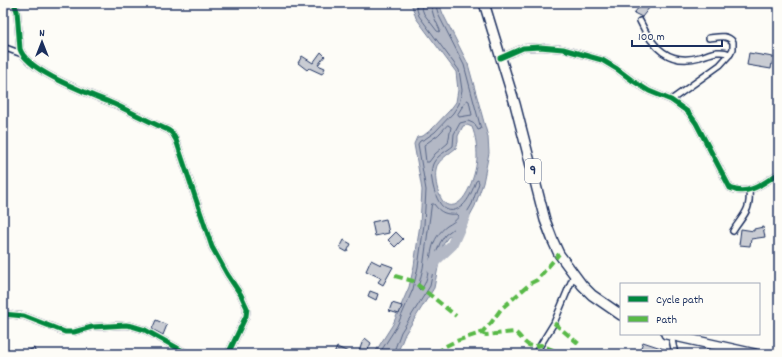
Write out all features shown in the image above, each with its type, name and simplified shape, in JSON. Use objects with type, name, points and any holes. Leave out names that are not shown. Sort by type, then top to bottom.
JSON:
[{"type":"highway","name":"9","points":[[484,3],[515,104],[545,220],[559,254],[582,285],[592,295],[620,314]]},
{"type":"highway","points":[[668,335],[756,354]]},
{"type":"street","points":[[14,3],[20,49],[22,54],[32,64],[71,86],[114,104],[168,130],[176,140],[186,165],[212,247],[241,295],[247,308],[246,316],[228,354]]},
{"type":"street","points":[[640,21],[650,39],[659,49],[669,56],[689,59],[712,52],[723,52],[730,54]]},
{"type":"street","points":[[671,100],[720,65],[730,54],[734,45],[730,39],[725,36],[709,38]]},
{"type":"street","points":[[500,58],[523,48],[540,47],[568,50],[602,60],[644,88],[671,100],[688,112],[696,122],[730,188],[739,192],[748,191],[779,173]]},
{"type":"street","points":[[3,48],[22,54]]},
{"type":"street","points":[[733,231],[748,208],[750,201],[748,191]]},
{"type":"street","points":[[535,354],[554,323],[574,275]]},
{"type":"street","points":[[3,314],[24,316],[65,332],[74,332],[92,327],[132,326],[145,330],[188,354]]},
{"type":"street","points":[[668,335],[675,354]]},
{"type":"water","points":[[411,3],[439,3],[468,64],[488,137],[489,153],[483,183],[475,206],[467,221],[461,228],[447,238],[443,245],[434,288],[405,334],[397,354],[374,354],[393,324],[409,287],[414,266],[420,224],[422,190],[414,144],[417,137],[423,136],[432,129],[450,110],[456,102],[458,90],[456,72],[416,18]],"holes":[[[467,125],[472,127],[476,142],[477,157],[473,179],[465,195],[460,201],[454,205],[448,205],[441,199],[437,187],[436,168],[438,164],[456,148],[458,136],[463,126]]]},
{"type":"building","points":[[636,3],[653,3],[642,17],[634,13],[640,6]]},
{"type":"building","points":[[321,52],[325,56],[318,65],[325,68],[322,74],[309,68],[307,70],[298,63],[302,56],[313,63]]},
{"type":"building","points":[[749,53],[773,57],[771,69],[747,65]]},
{"type":"building","points":[[386,219],[389,233],[375,236],[372,222]]},
{"type":"building","points":[[763,227],[765,237],[751,239],[750,246],[739,245],[741,229],[754,231],[754,229]]},
{"type":"building","points":[[396,232],[403,239],[395,247],[388,240]]},
{"type":"building","points":[[344,240],[351,244],[347,252],[340,248]]},
{"type":"building","points":[[371,260],[381,265],[382,263],[393,267],[383,285],[378,282],[381,278],[366,271]]},
{"type":"building","points":[[370,291],[378,294],[376,300],[368,296]]},
{"type":"building","points":[[392,303],[402,306],[399,314],[389,311]]},
{"type":"building","points":[[156,320],[167,325],[163,335],[152,329]]},
{"type":"building","points":[[365,338],[371,343],[366,354],[358,354],[362,343]]},
{"type":"building","points":[[643,342],[670,351],[671,354],[654,354],[640,350]]},
{"type":"building","points":[[337,347],[353,354],[334,354]]},
{"type":"building","points":[[34,348],[36,354],[20,354]]},
{"type":"waterway","points":[[432,268],[435,261],[452,245],[465,216]]},
{"type":"marked path","points":[[437,354],[444,347],[456,341],[481,333],[491,323],[501,309],[531,283],[537,280],[559,254]]},
{"type":"marked path","points":[[395,276],[413,281],[456,316]]},
{"type":"marked path","points":[[554,323],[579,344]]},
{"type":"marked path","points":[[481,333],[486,335],[515,332],[529,345],[541,345],[562,354]]},
{"type":"cycle path","points":[[14,3],[17,11],[20,49],[25,58],[47,74],[62,82],[116,105],[172,133],[176,140],[212,247],[241,295],[247,308],[246,316],[228,354]]},
{"type":"cycle path","points":[[500,58],[523,48],[540,47],[563,49],[602,60],[649,91],[671,100],[688,112],[696,123],[730,188],[743,191],[750,190],[779,173]]},
{"type":"cycle path","points":[[3,314],[24,316],[65,332],[74,332],[92,327],[132,326],[145,330],[188,354]]}]
